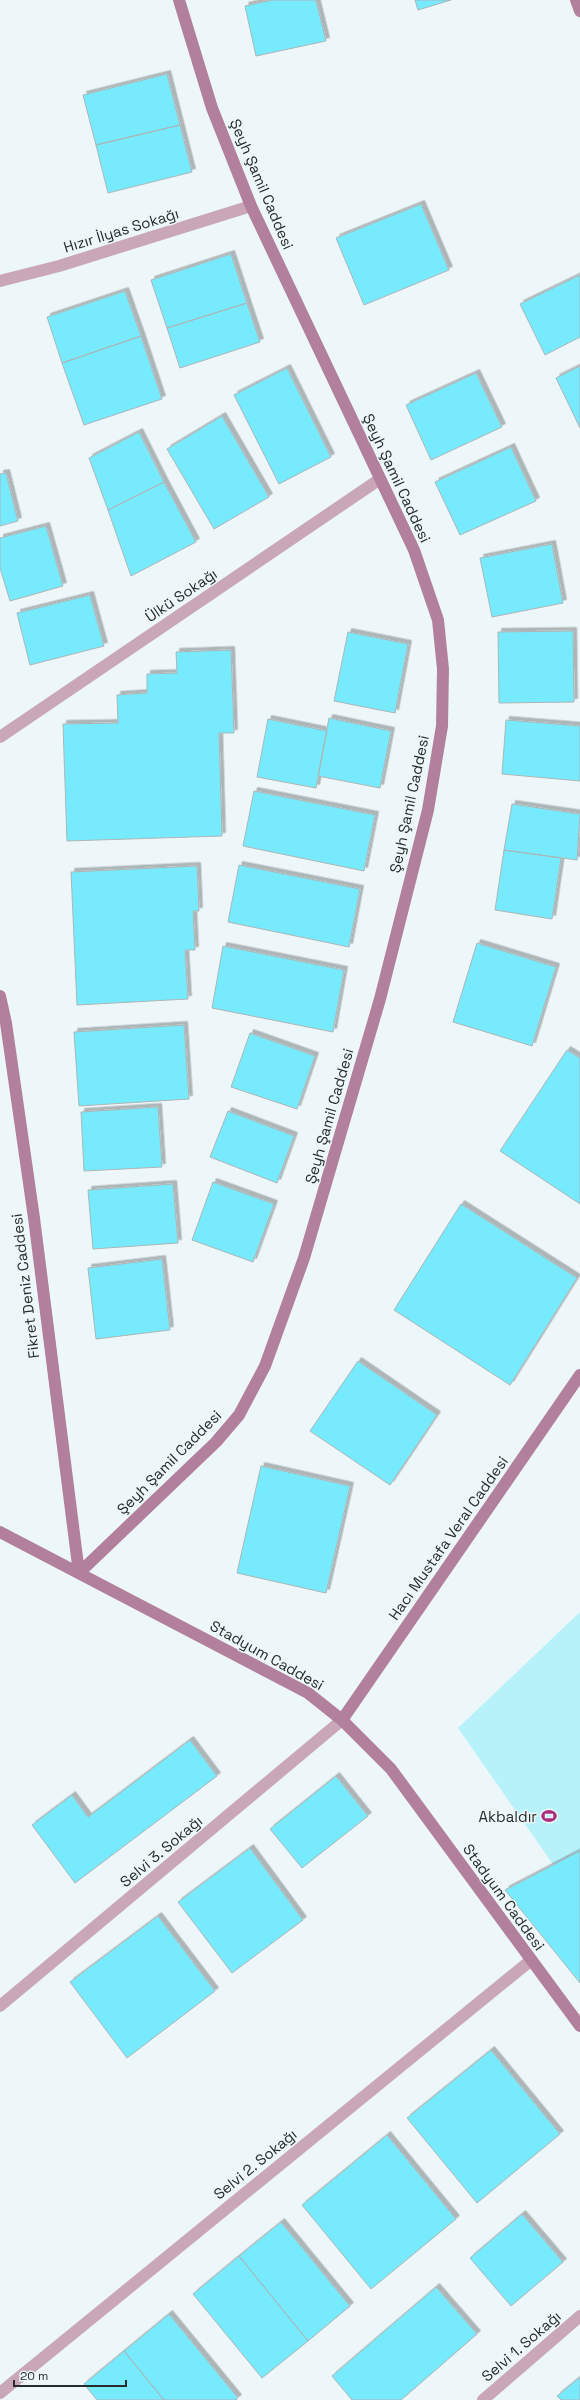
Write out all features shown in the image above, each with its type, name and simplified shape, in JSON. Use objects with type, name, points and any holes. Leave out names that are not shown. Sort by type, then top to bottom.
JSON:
[{"type":"street","name":"Şeyh Şamil Caddesi","points":[[79,1573],[216,1442],[239,1415],[265,1366],[304,1258],[380,999],[428,810],[442,726],[443,669],[438,620],[414,550],[251,206],[212,108],[179,0]]},
{"type":"street","points":[[576,0],[580,11]]},
{"type":"street","name":"Hızır İlyas Sokağı","points":[[0,281],[59,266],[251,206]]},
{"type":"street","name":"Ülkü Sokağı","points":[[0,738],[380,479]]},
{"type":"street","name":"Fikret Deniz Caddesi","points":[[0,996],[6,1023],[34,1218],[79,1573]]},
{"type":"street","name":"Hacı Mustafa Veral Caddesi","points":[[342,1720],[580,1375]]},
{"type":"street","name":"Stadyum Caddesi","points":[[0,1532],[308,1693],[342,1720],[391,1769],[580,2026]]},
{"type":"street","name":"Selvi 3. Sokağı","points":[[0,2006],[342,1720]]},
{"type":"street","name":"Selvi 2. Sokağı","points":[[0,2393],[530,1960]]},
{"type":"street","name":"Selvi 1. Sokağı","points":[[483,2400],[580,2316]]},
{"type":"shaded area","name":"Akbaldır","points":[[580,1612],[580,1903],[458,1728]]},
{"type":"building","points":[[272,0],[316,0],[326,41],[256,56],[245,6]]},
{"type":"building","points":[[415,0],[451,0],[418,10]]},
{"type":"building","points":[[167,74],[180,125],[96,145],[83,95]]},
{"type":"building","points":[[180,125],[192,172],[108,193],[96,145]]},
{"type":"building","points":[[421,204],[449,270],[364,305],[336,238]]},
{"type":"building","points":[[231,254],[247,303],[167,328],[151,280]]},
{"type":"building","points":[[580,275],[580,337],[545,355],[520,304]]},
{"type":"building","points":[[125,291],[141,336],[62,363],[47,317]]},
{"type":"building","points":[[247,303],[260,342],[180,368],[167,328]]},
{"type":"building","points":[[141,336],[162,399],[84,425],[62,363]]},
{"type":"building","points":[[580,366],[580,428],[556,378]]},
{"type":"building","points":[[287,368],[331,457],[279,484],[234,395]]},
{"type":"building","points":[[476,373],[502,427],[431,460],[406,405]]},
{"type":"building","points":[[222,416],[269,497],[214,529],[167,449]]},
{"type":"building","points":[[139,432],[164,482],[108,510],[89,458]]},
{"type":"building","points":[[511,447],[536,501],[460,535],[435,482]]},
{"type":"building","points":[[6,473],[18,521],[0,526],[0,474]]},
{"type":"building","points":[[164,482],[196,542],[131,576],[108,510]]},
{"type":"building","points":[[46,526],[63,586],[10,601],[0,568],[0,538]]},
{"type":"building","points":[[552,544],[563,603],[492,617],[480,558]]},
{"type":"building","points":[[90,595],[104,646],[30,665],[17,613]]},
{"type":"building","points":[[573,631],[574,702],[499,703],[498,632]]},
{"type":"building","points":[[348,632],[408,644],[395,713],[334,701]]},
{"type":"building","points":[[231,650],[234,733],[219,733],[222,836],[67,841],[63,724],[118,723],[117,695],[147,693],[147,674],[177,673],[176,652]]},
{"type":"building","points":[[329,718],[391,731],[380,788],[318,776]]},
{"type":"building","points":[[268,719],[327,731],[316,788],[257,777]]},
{"type":"building","points":[[506,720],[580,726],[580,781],[502,774]]},
{"type":"building","points":[[254,791],[375,815],[364,871],[243,846]]},
{"type":"building","points":[[512,804],[580,814],[577,860],[504,850]]},
{"type":"building","points":[[504,850],[561,858],[552,919],[495,910]]},
{"type":"building","points":[[239,865],[360,889],[349,947],[228,922]]},
{"type":"building","points":[[197,866],[199,911],[193,911],[195,950],[185,950],[188,999],[77,1005],[71,872]]},
{"type":"building","points":[[477,943],[556,967],[532,1046],[453,1022]]},
{"type":"building","points":[[223,946],[344,970],[333,1032],[212,1008]]},
{"type":"building","points":[[184,1025],[189,1099],[79,1106],[74,1032]]},
{"type":"building","points":[[250,1033],[315,1056],[297,1109],[231,1087]]},
{"type":"building","points":[[567,1050],[580,1058],[580,1204],[500,1151]]},
{"type":"building","points":[[158,1107],[162,1167],[84,1171],[81,1112]]},
{"type":"building","points":[[228,1111],[294,1136],[277,1183],[210,1157]]},
{"type":"building","points":[[213,1182],[274,1204],[253,1262],[192,1240]]},
{"type":"building","points":[[173,1184],[178,1243],[93,1249],[88,1190]]},
{"type":"building","points":[[461,1204],[577,1278],[510,1385],[394,1310]]},
{"type":"building","points":[[162,1259],[170,1330],[96,1339],[88,1268]]},
{"type":"building","points":[[358,1361],[437,1415],[390,1485],[310,1431]]},
{"type":"building","points":[[261,1466],[350,1486],[326,1593],[237,1573]]},
{"type":"building","points":[[190,1740],[217,1776],[75,1883],[32,1825],[72,1795],[88,1817]]},
{"type":"building","points":[[336,1776],[368,1816],[302,1868],[270,1829]]},
{"type":"building","points":[[250,1848],[303,1920],[232,1973],[178,1902]]},
{"type":"building","points":[[580,1851],[580,1983],[505,1890]]},
{"type":"building","points":[[158,1916],[215,1991],[127,2058],[70,1982]]},
{"type":"building","points":[[491,2050],[560,2134],[477,2203],[407,2118]]},
{"type":"building","points":[[387,2135],[456,2219],[371,2289],[302,2205]]},
{"type":"building","points":[[522,2214],[563,2262],[511,2306],[470,2258]]},
{"type":"building","points":[[281,2222],[350,2306],[308,2341],[239,2256]]},
{"type":"building","points":[[239,2256],[308,2341],[262,2378],[193,2294]]},
{"type":"building","points":[[436,2287],[477,2334],[401,2400],[352,2400],[332,2376]]},
{"type":"building","points":[[169,2314],[238,2398],[236,2400],[164,2400],[124,2351]]},
{"type":"building","points":[[124,2351],[164,2400],[97,2400],[84,2384]]},
{"type":"building","points":[[580,2377],[580,2400],[561,2400],[557,2396]]},
{"type":"place","name":"Akbaldır","points":[[549,1816]]}]
